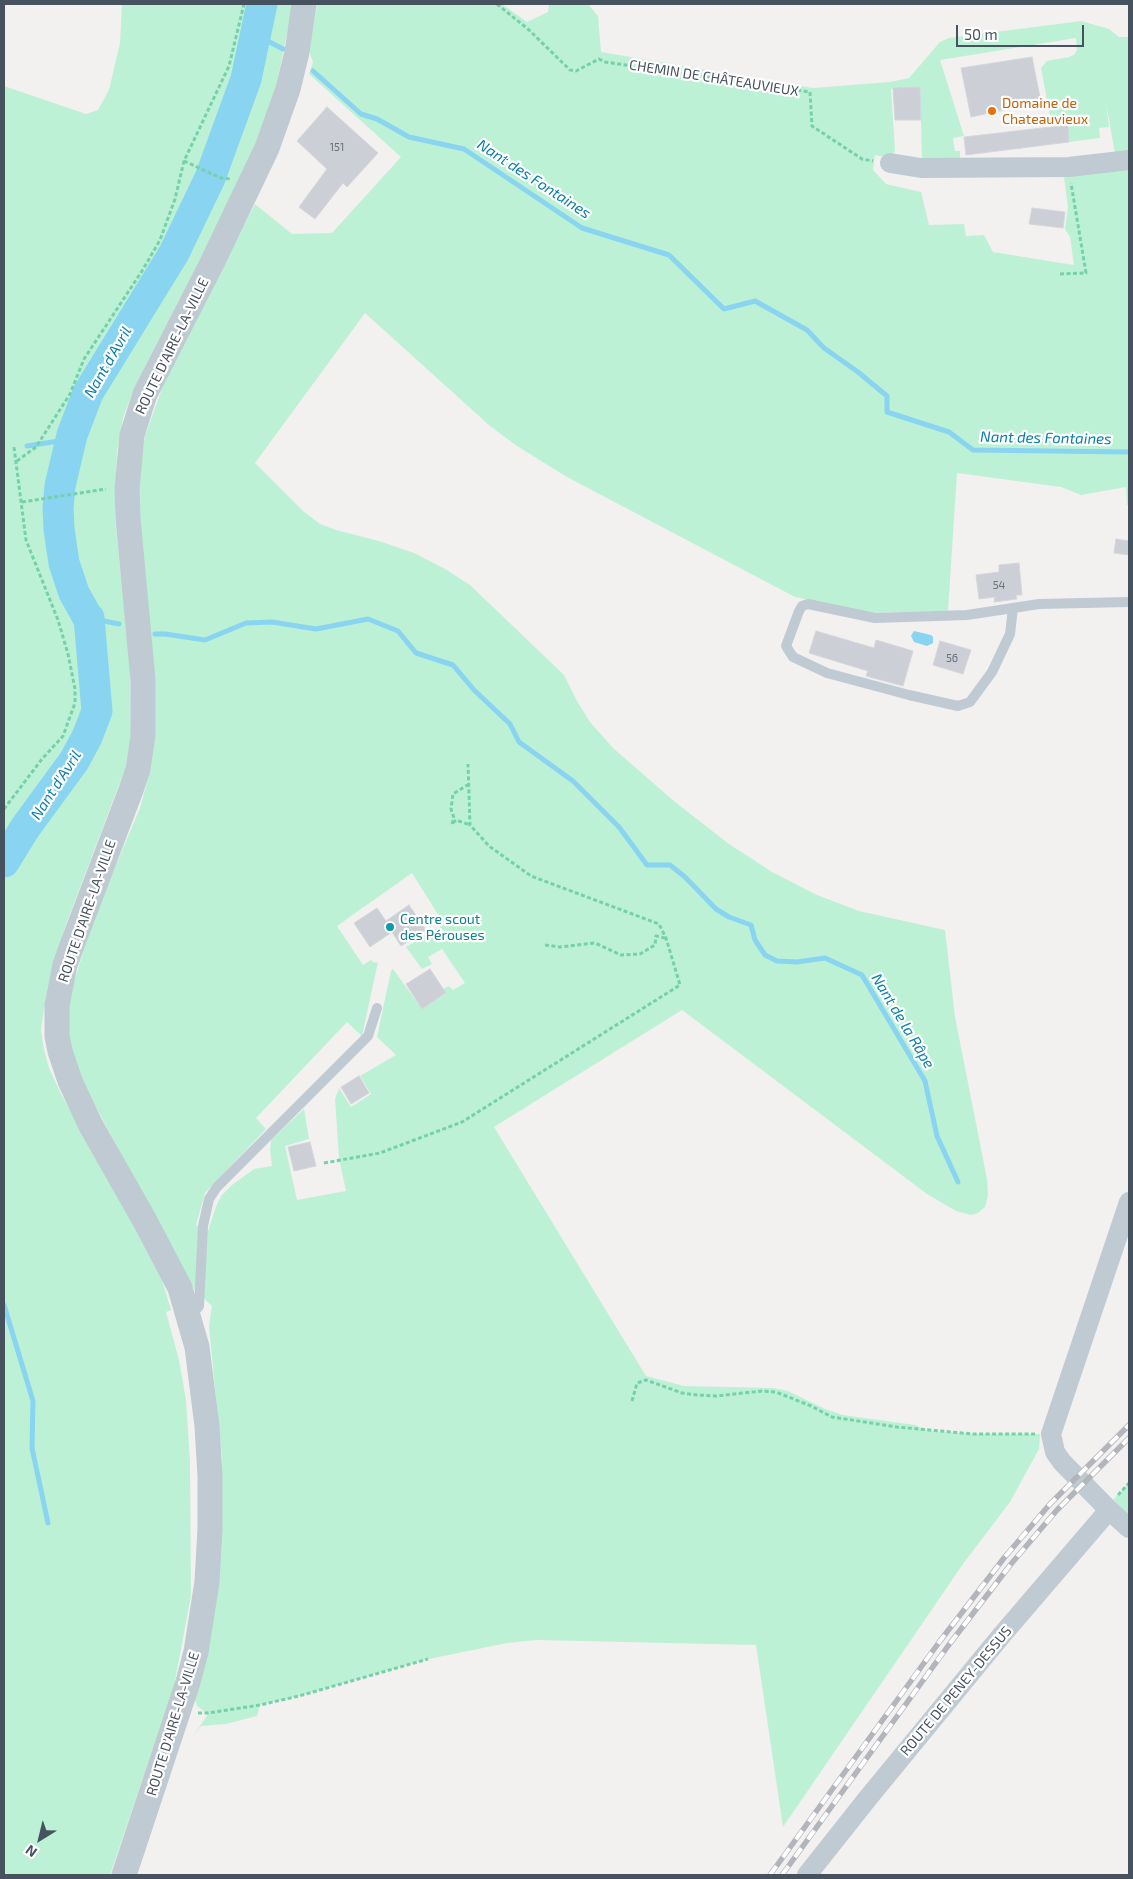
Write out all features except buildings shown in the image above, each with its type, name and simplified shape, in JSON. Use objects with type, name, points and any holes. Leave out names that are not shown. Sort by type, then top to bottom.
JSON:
[{"type":"street","name":"ROUTE D'AIRE-LA-VILLE","points":[[124,1875],[188,1682],[196,1652],[207,1582],[210,1528],[210,1476],[207,1426],[197,1347],[180,1288],[90,1124],[70,1081],[58,1044],[57,1005],[65,965],[138,769],[143,736],[143,680],[128,518],[127,489],[132,435],[145,394],[217,254],[267,148],[288,89],[297,52],[304,4]]},
{"type":"street","points":[[890,163],[921,168],[1069,167],[1129,160]]},
{"type":"street","points":[[1129,1202],[1051,1434],[1055,1452],[1062,1462],[1129,1528]]},
{"type":"street","name":"ROUTE DE PENEY-DESSUS","points":[[807,1875],[995,1643],[1109,1510]]},
{"type":"lane","points":[[1013,608],[1010,634],[992,672],[970,702],[958,706],[865,685],[827,673],[793,657],[786,646],[799,610],[802,606],[808,604],[875,618],[967,615],[1039,604],[1129,602]]},
{"type":"lane","points":[[190,1318],[199,1306],[203,1226],[209,1199],[217,1187],[368,1036],[377,1008]]},
{"type":"path","points":[[17,461],[36,447],[70,394],[84,359],[142,271],[160,240],[175,199],[184,161],[229,66],[244,4]]},
{"type":"path","name":"CHEMIN DE CHÂTEAUVIEUX","points":[[497,4],[529,30],[570,70],[576,71],[599,59],[605,62],[810,92],[812,126],[862,159],[890,163]]},
{"type":"path","points":[[184,161],[221,178]]},
{"type":"path","points":[[1060,274],[1086,273],[1069,167]]},
{"type":"path","points":[[4,809],[42,759],[63,736],[75,703],[75,689],[68,654],[58,620],[26,540],[14,447]]},
{"type":"path","points":[[22,502],[102,490]]},
{"type":"path","points":[[468,764],[470,825]]},
{"type":"path","points":[[324,1163],[380,1153],[462,1122],[680,985],[666,938],[659,924],[531,876],[489,846],[470,825],[456,820],[452,824],[454,818],[451,809],[454,794],[469,784]]},
{"type":"path","points":[[545,945],[560,947],[595,943],[621,955],[640,954],[654,945],[656,936],[666,938]]},
{"type":"path","points":[[632,1401],[637,1383],[646,1380],[682,1393],[697,1395],[716,1396],[762,1391],[776,1392],[811,1406],[832,1418],[928,1431],[973,1434],[1051,1434]]},
{"type":"path","points":[[208,1714],[299,1696],[428,1659]]},
{"type":"green space","points":[[122,4],[293,4],[276,87],[264,123],[224,212],[139,378],[123,418],[117,451],[115,517],[130,668],[131,735],[125,769],[65,927],[47,990],[41,1030],[49,1068],[61,1094],[144,1242],[162,1280],[171,1310],[166,1312],[179,1360],[186,1400],[190,1462],[191,1596],[174,1686],[110,1875],[4,1875],[4,86],[86,114],[98,110],[109,90],[120,43]]},
{"type":"green space","points":[[317,4],[502,4],[527,22],[548,12],[549,4],[588,4],[598,16],[601,52],[813,88],[890,82],[909,78],[940,42],[949,38],[1081,21],[1109,29],[1119,37],[1129,37],[1129,151],[1115,153],[1106,103],[1109,127],[1099,128],[1100,138],[1069,142],[1067,125],[1052,126],[1041,68],[1047,61],[1074,55],[1077,50],[1076,38],[940,60],[964,136],[953,138],[955,151],[960,151],[960,160],[922,158],[920,87],[891,89],[895,151],[890,158],[875,155],[873,170],[886,184],[921,192],[929,225],[964,224],[966,236],[984,235],[993,252],[1074,265],[1070,237],[1065,229],[1068,207],[1064,177],[1129,169],[1129,505],[1127,505],[1126,487],[1081,495],[1061,487],[957,473],[948,611],[873,613],[795,597],[567,477],[517,446],[490,426],[365,313],[255,463],[303,511],[320,524],[414,553],[470,585],[564,675],[590,722],[613,748],[675,802],[729,844],[772,872],[817,895],[859,911],[945,930],[955,1017],[987,1179],[988,1195],[985,1207],[978,1213],[971,1215],[956,1211],[927,1194],[682,1010],[494,1127],[646,1376],[684,1386],[773,1388],[788,1391],[825,1409],[843,1415],[915,1425],[928,1431],[973,1434],[1040,1434],[1039,1449],[1010,1502],[963,1564],[783,1827],[756,1645],[536,1640],[507,1643],[424,1660],[299,1696],[260,1705],[257,1716],[226,1724],[201,1726],[192,1738],[208,1714],[197,1706],[194,1697],[221,1542],[222,1458],[209,1326],[212,1306],[194,1289],[93,1102],[78,1072],[71,1052],[67,1022],[70,995],[94,917],[140,808],[150,771],[155,740],[155,703],[138,513],[139,470],[145,436],[165,380],[255,204],[292,234],[332,233],[401,157],[309,74],[313,62],[309,51]],"holes":[[[412,873],[444,924],[406,947],[422,969],[432,964],[428,957],[442,949],[465,983],[453,990],[449,986],[443,989],[446,994],[422,1009],[393,969],[377,1037],[396,1055],[360,1076],[371,1094],[351,1107],[339,1088],[335,1099],[339,1158],[346,1191],[297,1200],[285,1146],[309,1139],[304,1109],[271,1140],[272,1166],[254,1169],[222,1195],[208,1231],[196,1225],[205,1193],[266,1129],[256,1118],[347,1022],[362,1036],[378,962],[374,963],[371,960],[363,965],[337,926]]]},
{"type":"green space","points":[[1129,1483],[1129,1516],[1113,1500]]},
{"type":"water","points":[[914,631],[931,635],[933,643],[927,646],[914,642],[911,636]]},
{"type":"waterway","name":"Nant d'Avril","points":[[4,862],[25,828],[74,761],[87,737],[97,711],[89,618],[74,593],[64,563],[59,529],[60,486],[72,435],[88,393],[174,253],[210,178],[246,79],[262,4]]},
{"type":"waterway","name":"Nant des Fontaines","points":[[256,35],[283,49]]},
{"type":"waterway","name":"Nant des Fontaines","points":[[313,71],[361,114],[377,119],[409,137],[464,149],[582,228],[669,255],[724,309],[755,301],[807,330],[824,348],[858,372],[887,396],[887,412],[949,432],[973,450],[1129,452]]},
{"type":"waterway","points":[[27,446],[71,439]]},
{"type":"waterway","name":"Nant de la Râpe","points":[[89,618],[119,624]]},
{"type":"waterway","name":"Nant de la Râpe","points":[[155,634],[205,640],[246,623],[272,622],[316,629],[368,619],[398,631],[416,653],[453,665],[474,690],[510,724],[519,742],[573,781],[619,827],[647,865],[670,865],[685,877],[716,909],[729,917],[751,925],[755,940],[765,955],[777,961],[797,962],[825,958],[862,975],[925,1081],[937,1136],[958,1182]]},
{"type":"waterway","points":[[4,1305],[33,1401],[32,1448],[48,1523]]},
{"type":"railway","points":[[770,1875],[940,1641],[1004,1558],[1050,1504],[1129,1425]]},
{"type":"railway","points":[[782,1875],[948,1646],[1011,1564],[1057,1510],[1129,1438]]},
{"type":"place","name":"Domaine de Chateauvieux","points":[[992,111]]},
{"type":"place","name":"Centre scout des Pérouses","points":[[390,927]]}]
